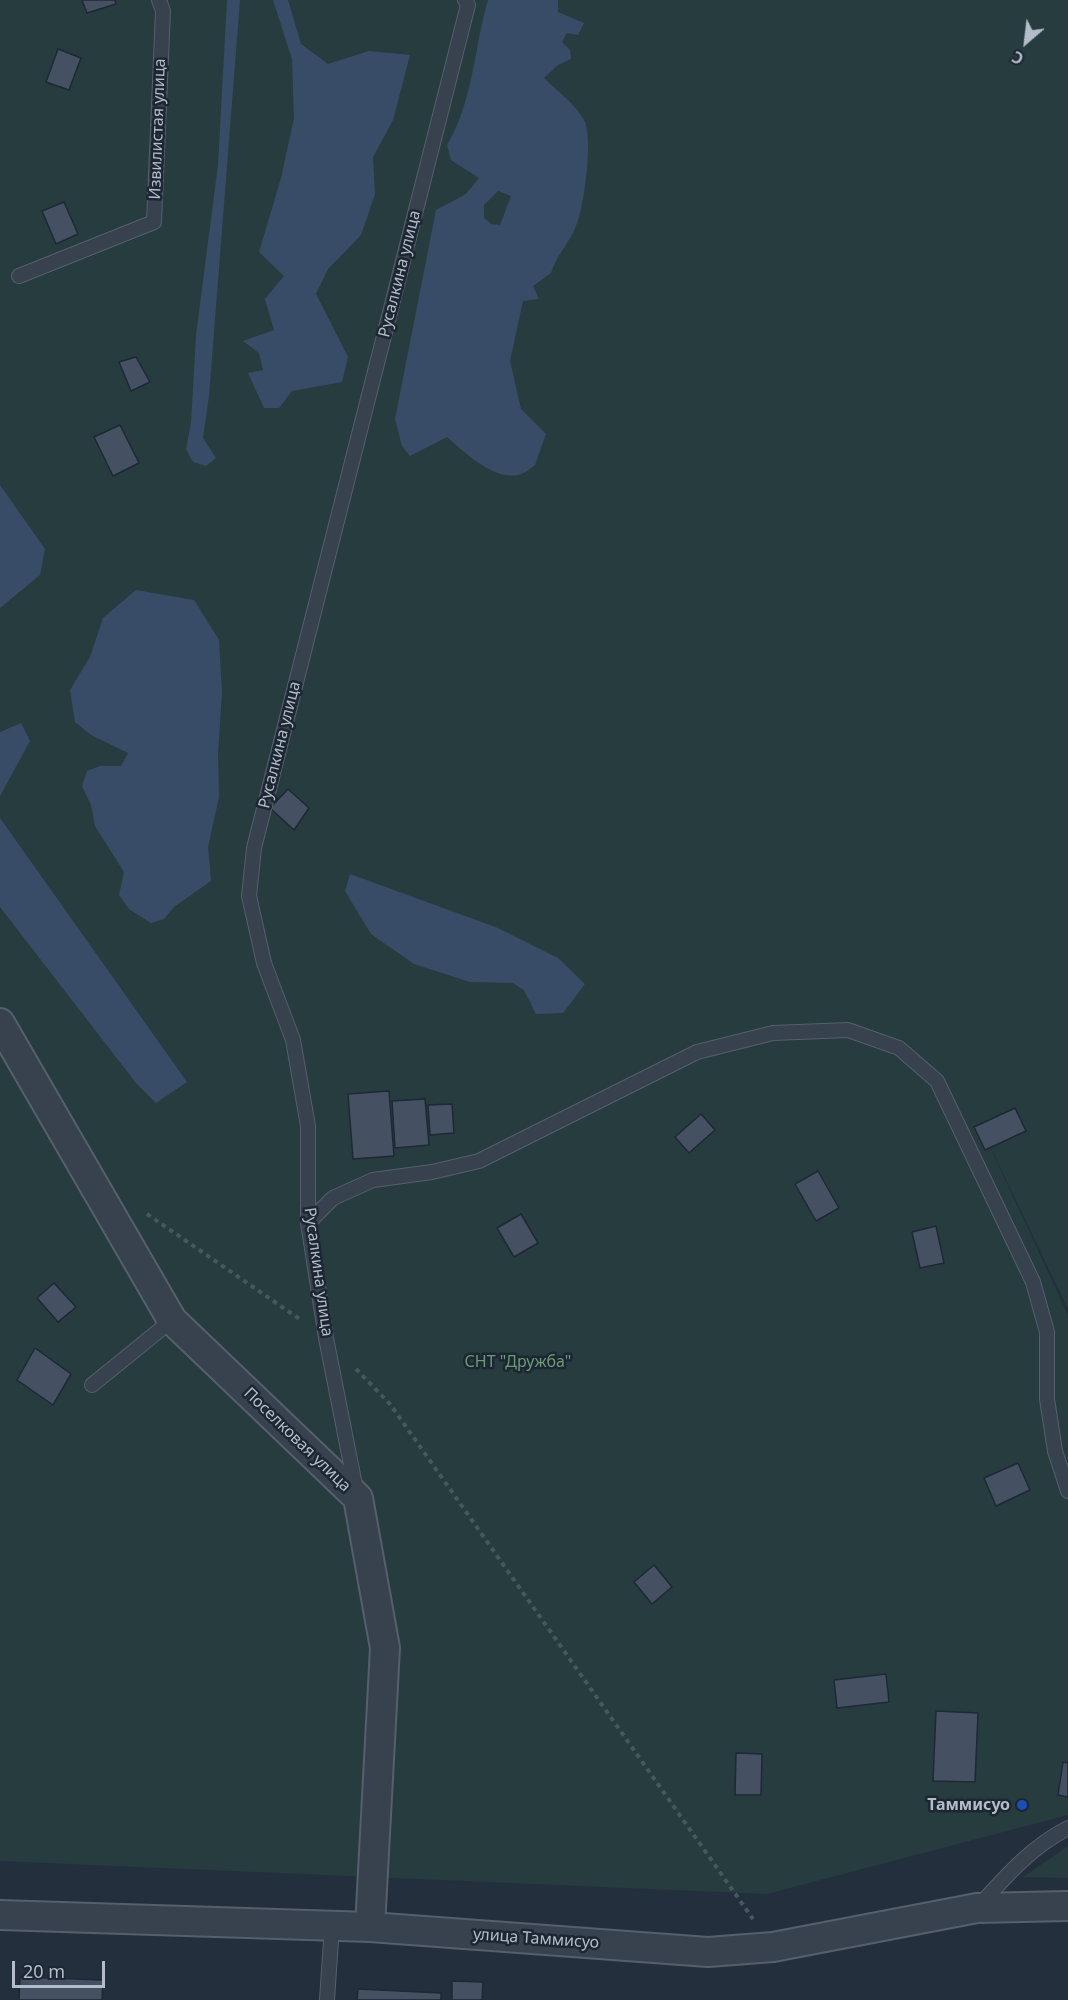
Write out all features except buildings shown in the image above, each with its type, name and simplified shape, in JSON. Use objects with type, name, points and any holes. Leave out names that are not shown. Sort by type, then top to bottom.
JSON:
[{"type":"street","name":"Поселковая улица","points":[[0,1023],[172,1320],[358,1498],[385,1648],[370,1927]]},
{"type":"street","name":"улица Таммисуо","points":[[0,1915],[332,1925],[708,1952],[773,1947],[977,1908],[1068,1906]]},
{"type":"lane","name":"Извилистая улица","points":[[19,276],[154,222],[163,11],[159,0]]},
{"type":"lane","name":"Русалкина улица","points":[[358,1498],[326,1338],[308,1224],[308,1126],[293,1040],[264,963],[249,896],[254,848],[467,2]]},
{"type":"lane","points":[[308,1224],[333,1198],[373,1180],[478,1161],[697,1052],[773,1033],[848,1030],[899,1048],[937,1081],[973,1155],[1033,1282],[1047,1332],[1047,1399],[1055,1451],[1068,1491]]},
{"type":"lane","points":[[92,1384],[172,1320]]},
{"type":"lane","points":[[977,1908],[1022,1858],[1043,1841],[1068,1828]]},
{"type":"lane","points":[[327,2000],[332,1925]]},
{"type":"path","points":[[144,1212],[326,1338],[390,1404],[773,1947]]},
{"type":"green space","name":"СНТ \"Дружба\"","points":[[0,0],[1068,0],[1068,1309],[977,1119],[1068,1315],[1068,1815],[767,1894],[0,1861]]},
{"type":"green space","points":[[1068,1846],[1068,1878],[1023,1877]]},
{"type":"water","points":[[227,0],[240,0],[209,396],[203,438],[216,458],[206,466],[193,462],[186,449],[191,423],[196,335],[218,165]]},
{"type":"water","points":[[273,0],[288,0],[301,44],[328,64],[369,51],[410,55],[393,120],[373,157],[375,194],[361,235],[328,269],[316,294],[348,357],[342,382],[292,391],[279,408],[264,408],[248,373],[263,370],[259,353],[243,341],[274,330],[265,299],[284,276],[259,252],[281,178],[294,118],[292,59]]},
{"type":"water","points":[[488,0],[558,0],[558,12],[584,23],[578,35],[567,33],[562,42],[570,50],[571,59],[558,65],[544,78],[572,104],[585,122],[588,161],[581,211],[573,233],[551,273],[533,286],[539,299],[523,301],[510,361],[521,409],[546,434],[535,465],[518,475],[499,473],[479,464],[447,437],[410,456],[402,446],[395,419],[436,210],[466,194],[479,178],[451,160],[447,145],[456,128],[468,93]],"holes":[[[498,191],[511,196],[500,225],[491,224],[484,218],[484,205]]]},
{"type":"water","points":[[0,485],[45,549],[40,575],[0,608]]},
{"type":"water","points":[[136,590],[194,600],[219,640],[222,693],[218,753],[219,797],[208,847],[211,881],[174,907],[164,919],[151,923],[129,909],[119,895],[124,872],[95,826],[91,805],[82,786],[87,771],[100,766],[121,766],[128,753],[91,735],[75,722],[70,690],[90,657],[103,618]]},
{"type":"water","points":[[21,723],[30,741],[0,796],[0,732]]},
{"type":"water","points":[[0,818],[187,1082],[156,1103],[136,1083],[0,907]]},
{"type":"water","points":[[350,874],[498,928],[558,958],[585,984],[563,1013],[536,1014],[524,990],[513,983],[470,982],[414,964],[371,934],[345,891]]},
{"type":"place","name":"Таммисуо","points":[[1022,1805]]}]
